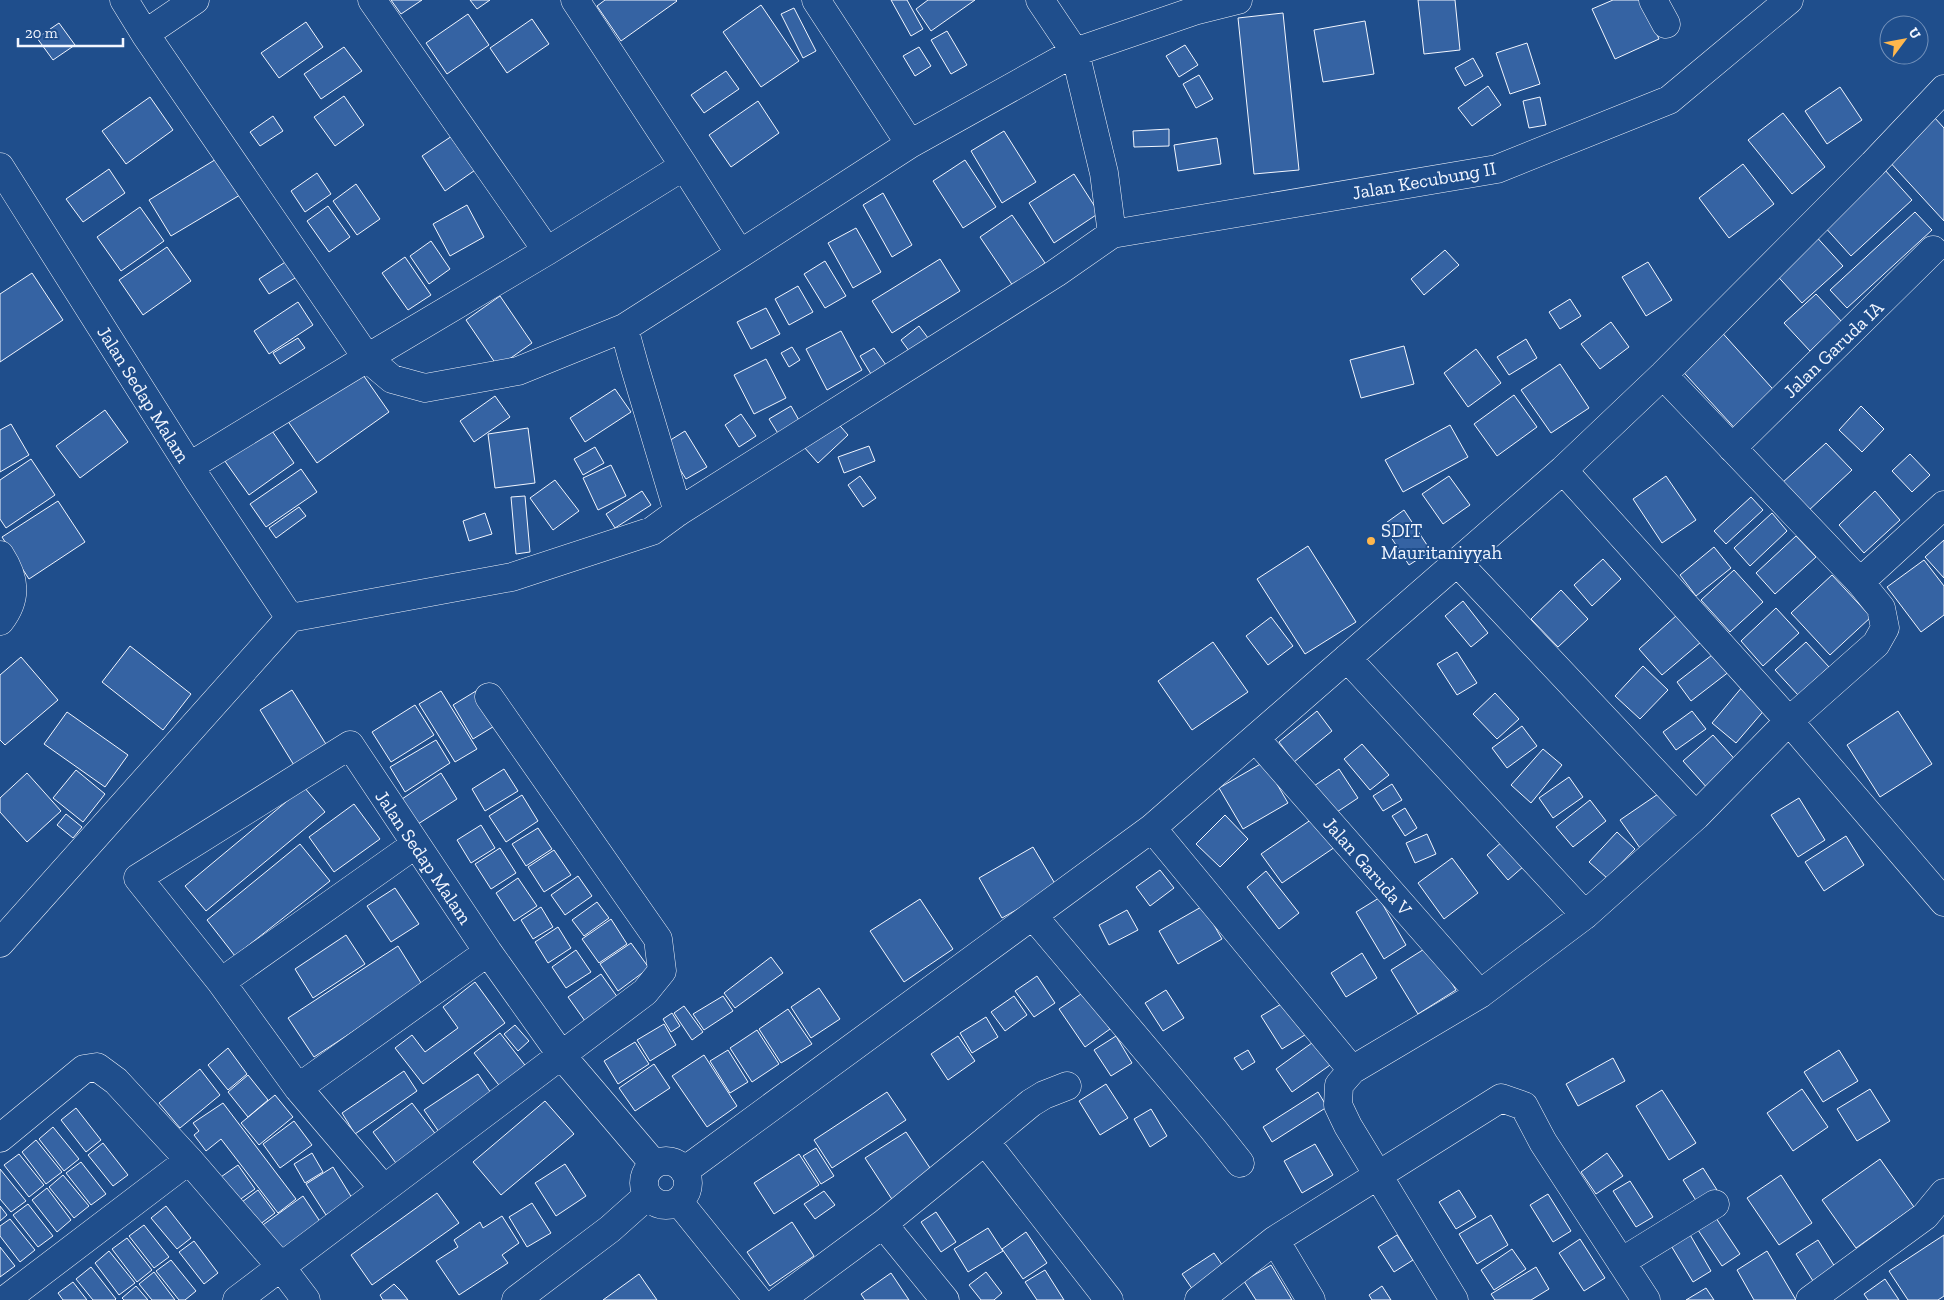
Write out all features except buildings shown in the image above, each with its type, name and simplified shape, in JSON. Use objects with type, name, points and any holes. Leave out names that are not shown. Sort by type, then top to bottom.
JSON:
[{"type":"street","points":[[124,0],[144,34],[367,358],[392,379],[425,388],[518,371],[624,328],[910,144],[1075,52],[1194,11],[1238,0]]},
{"type":"street","points":[[144,34],[195,0]]},
{"type":"street","points":[[372,0],[547,251]]},
{"type":"street","points":[[575,0],[740,254]]},
{"type":"street","points":[[816,0],[910,144]]},
{"type":"street","points":[[1040,0],[1075,52],[1104,173],[1112,234]]},
{"type":"street","points":[[1653,0],[1666,24]]},
{"type":"street","name":"Jalan Kecubung II","points":[[290,618],[512,577],[652,531],[678,512],[1056,273],[1112,234],[1496,169],[1669,100],[1789,0]]},
{"type":"street","points":[[684,1171],[1034,917],[1152,828],[1256,739],[1563,470],[1663,375],[1873,164],[1944,89]]},
{"type":"street","points":[[190,466],[547,251],[684,166]]},
{"type":"street","name":"Jalan Sedap Malam","points":[[0,168],[190,466],[290,618]]},
{"type":"street","name":"Jalan Garuda IA","points":[[1732,448],[1934,250]]},
{"type":"street","points":[[624,328],[678,512]]},
{"type":"street","points":[[1454,1300],[1348,1126],[1338,1105],[1339,1085],[1352,1070],[1480,994],[1585,916],[1696,816],[1789,722],[1876,644],[1885,628],[1881,608],[1860,582],[1663,375]]},
{"type":"street","points":[[1563,470],[1789,722],[1944,902]]},
{"type":"street","points":[[1860,582],[1944,505]]},
{"type":"street","points":[[0,555],[7,566],[13,587],[9,610],[0,621]]},
{"type":"street","points":[[1458,563],[1696,816]]},
{"type":"street","points":[[0,943],[290,618]]},
{"type":"street","points":[[1347,658],[1585,916]]},
{"type":"street","points":[[237,1300],[645,992],[662,971],[658,939],[489,697]]},
{"type":"street","name":"Jalan Garuda V","points":[[1256,739],[1480,994]]},
{"type":"street","name":"Jalan Sedap Malam","points":[[221,982],[138,878],[350,745],[488,952],[562,1056],[654,1164]]},
{"type":"street","points":[[1152,828],[1352,1070]]},
{"type":"street","points":[[384,1189],[298,1088],[221,982],[416,844]]},
{"type":"street","points":[[1034,917],[1240,1163]]},
{"type":"street","points":[[298,1088],[488,952]]},
{"type":"street","points":[[0,1138],[84,1069],[97,1067],[116,1081],[189,1160],[281,1267],[306,1300]]},
{"type":"street","points":[[780,1300],[883,1224],[1031,1103],[1044,1095],[1067,1086]]},
{"type":"street","points":[[1199,1300],[1275,1240],[1501,1098],[1524,1106],[1543,1142],[1646,1300]]},
{"type":"street","points":[[985,1141],[1109,1300]]},
{"type":"street","points":[[5,1300],[189,1160]]},
{"type":"street","points":[[664,1161],[676,1163],[684,1171],[689,1182],[686,1194],[678,1202],[667,1206],[656,1203],[647,1196],[644,1185],[646,1173],[654,1164],[664,1161]]},
{"type":"street","points":[[1810,1300],[1925,1216],[1944,1193]]},
{"type":"street","points":[[516,1300],[610,1229],[647,1196]]},
{"type":"street","points":[[678,1202],[758,1300]]},
{"type":"street","points":[[1621,1262],[1715,1204]]},
{"type":"street","points":[[883,1224],[945,1300]]},
{"type":"street","points":[[1275,1240],[1311,1300]]},
{"type":"place","name":"SDIT Mauritaniyyah","points":[[1371,541]]}]
